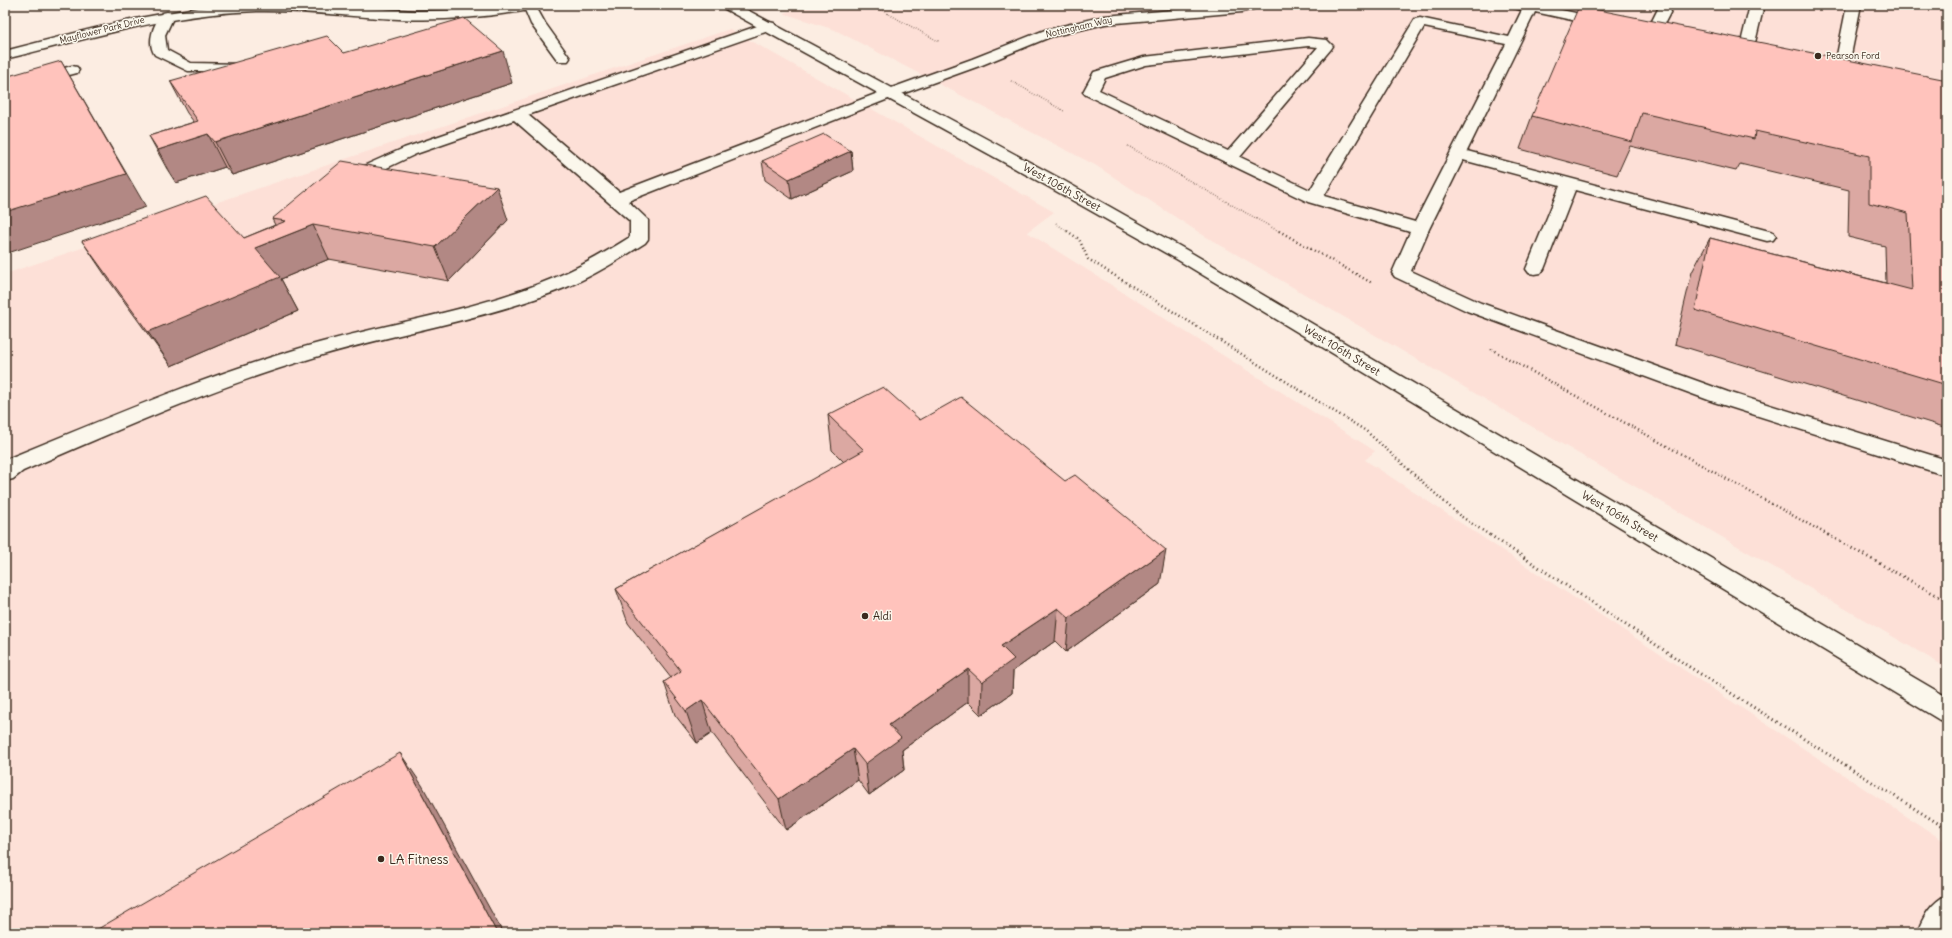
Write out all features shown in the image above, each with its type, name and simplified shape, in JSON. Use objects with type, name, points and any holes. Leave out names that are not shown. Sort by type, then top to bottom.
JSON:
[{"type":"street","name":"West 106th Street","points":[[728,5],[891,93],[1184,256],[1947,711]]},
{"type":"street","name":"Nottingham Way","points":[[617,199],[1053,32],[1105,20],[1242,8],[1252,5]]},
{"type":"street","points":[[1653,33],[1667,5]]},
{"type":"street","points":[[1746,51],[1757,5]]},
{"type":"street","points":[[1841,70],[1854,5]]},
{"type":"street","points":[[532,6],[538,24],[563,58]]},
{"type":"street","name":"Mayflower Park Drive","points":[[5,55],[94,32],[167,16],[205,11],[257,7],[319,9],[398,15],[447,16],[532,6]]},
{"type":"street","points":[[1616,26],[1567,10],[1525,7],[1514,42],[1420,229],[1402,273],[1474,307],[1721,397],[1947,468]]},
{"type":"street","points":[[167,16],[158,35],[160,52],[188,67],[238,69],[253,65]]},
{"type":"street","points":[[1314,198],[1420,22],[1514,42]]},
{"type":"street","points":[[336,186],[378,164],[410,151],[769,26]]},
{"type":"street","points":[[1638,30],[1669,36]]},
{"type":"street","points":[[1230,158],[1326,46],[1322,43],[1308,42],[1144,61],[1099,75],[1091,92],[1314,198],[1420,229]]},
{"type":"street","points":[[1731,48],[1761,54]]},
{"type":"street","points":[[1827,68],[1856,73]]},
{"type":"street","points":[[5,88],[72,70]]},
{"type":"street","points":[[5,473],[15,465],[150,409],[252,370],[300,354],[524,295],[580,275],[615,257],[639,239],[639,220],[617,199],[517,114]]},
{"type":"street","points":[[1458,154],[1767,236]]},
{"type":"street","points":[[1534,270],[1570,183]]},
{"type":"street","points":[[1932,933],[1947,910]]},
{"type":"path","points":[[1056,223],[1079,239],[1088,259],[1366,431],[1459,515],[1691,668],[1947,829]]},
{"type":"shaded area","points":[[809,5],[1947,5],[1947,668],[1203,235],[1095,165],[835,30],[783,13]]},
{"type":"shaded area","points":[[730,29],[1054,212],[1027,232],[1375,451],[1365,460],[1947,843],[1947,933],[5,933],[5,274]]},
{"type":"building","points":[[1579,6],[1947,80],[1947,385],[1695,310],[1710,238],[1912,290],[1908,213],[1869,203],[1869,156],[1755,131],[1754,139],[1642,113],[1632,142],[1532,116]]},
{"type":"building","points":[[464,18],[503,51],[215,142],[208,134],[158,150],[149,136],[198,121],[170,81],[327,36],[344,53]]},
{"type":"building","points":[[61,61],[126,174],[5,212],[5,77]]},
{"type":"building","points":[[824,134],[851,151],[789,179],[762,161]]},
{"type":"building","points":[[342,161],[497,187],[435,247],[313,225],[255,248],[280,277],[148,332],[82,241],[206,196],[244,238],[286,221],[272,219]]},
{"type":"building","points":[[883,387],[920,420],[961,397],[1065,481],[1075,475],[1166,550],[1069,618],[1058,608],[1001,646],[1014,659],[982,682],[968,669],[889,725],[901,738],[865,764],[853,749],[779,799],[702,700],[686,711],[664,682],[681,671],[616,589],[864,450],[828,415]]},
{"type":"building","name":"LA Fitness","points":[[400,753],[497,933],[91,933]]},
{"type":"place","name":"Pearson Ford","points":[[1818,56]]},
{"type":"place","name":"Aldi","points":[[865,616]]},
{"type":"place","name":"LA Fitness","points":[[381,859]]}]
